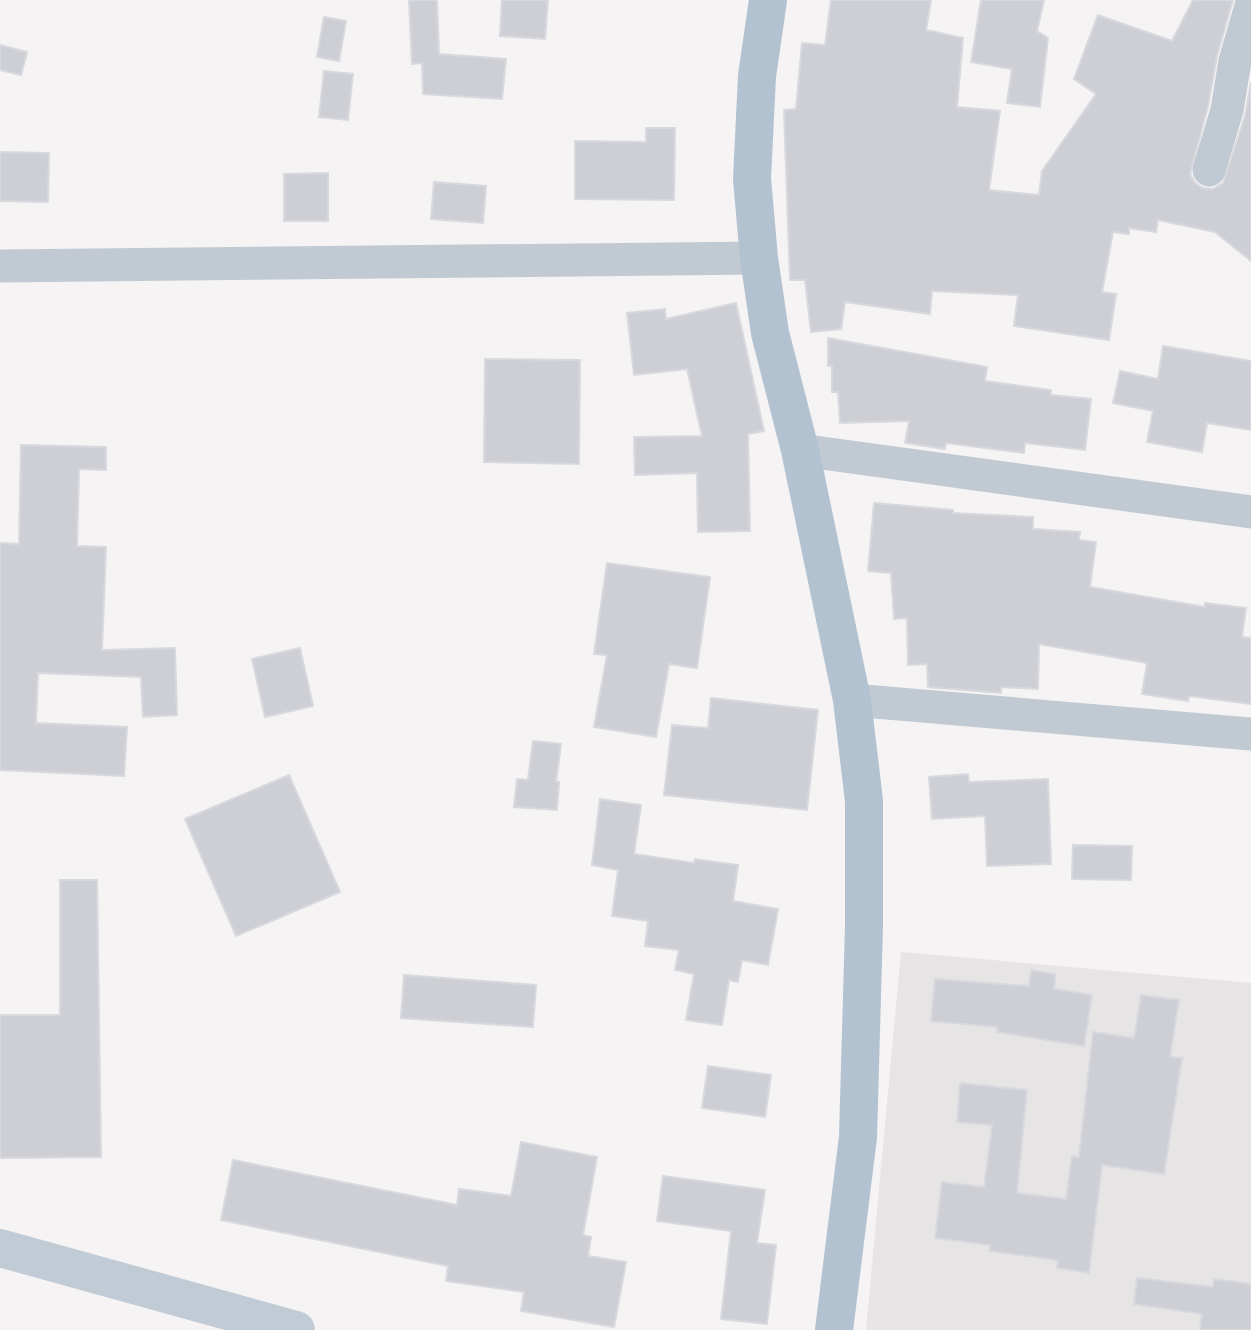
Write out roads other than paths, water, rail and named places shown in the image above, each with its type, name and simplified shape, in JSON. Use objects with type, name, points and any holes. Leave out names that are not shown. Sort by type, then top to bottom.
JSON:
[{"type":"main road","points":[[768,0],[757,76],[752,179],[759,258],[770,333],[800,450],[852,700],[864,801],[864,939],[858,1137],[834,1330]]},
{"type":"street","points":[[1209,170],[1227,110],[1235,61],[1251,6]]},
{"type":"street","points":[[0,266],[759,258]]},
{"type":"street","points":[[800,450],[1251,512]]},
{"type":"street","points":[[852,700],[1251,734]]},
{"type":"street","points":[[0,1248],[296,1330]]}]
